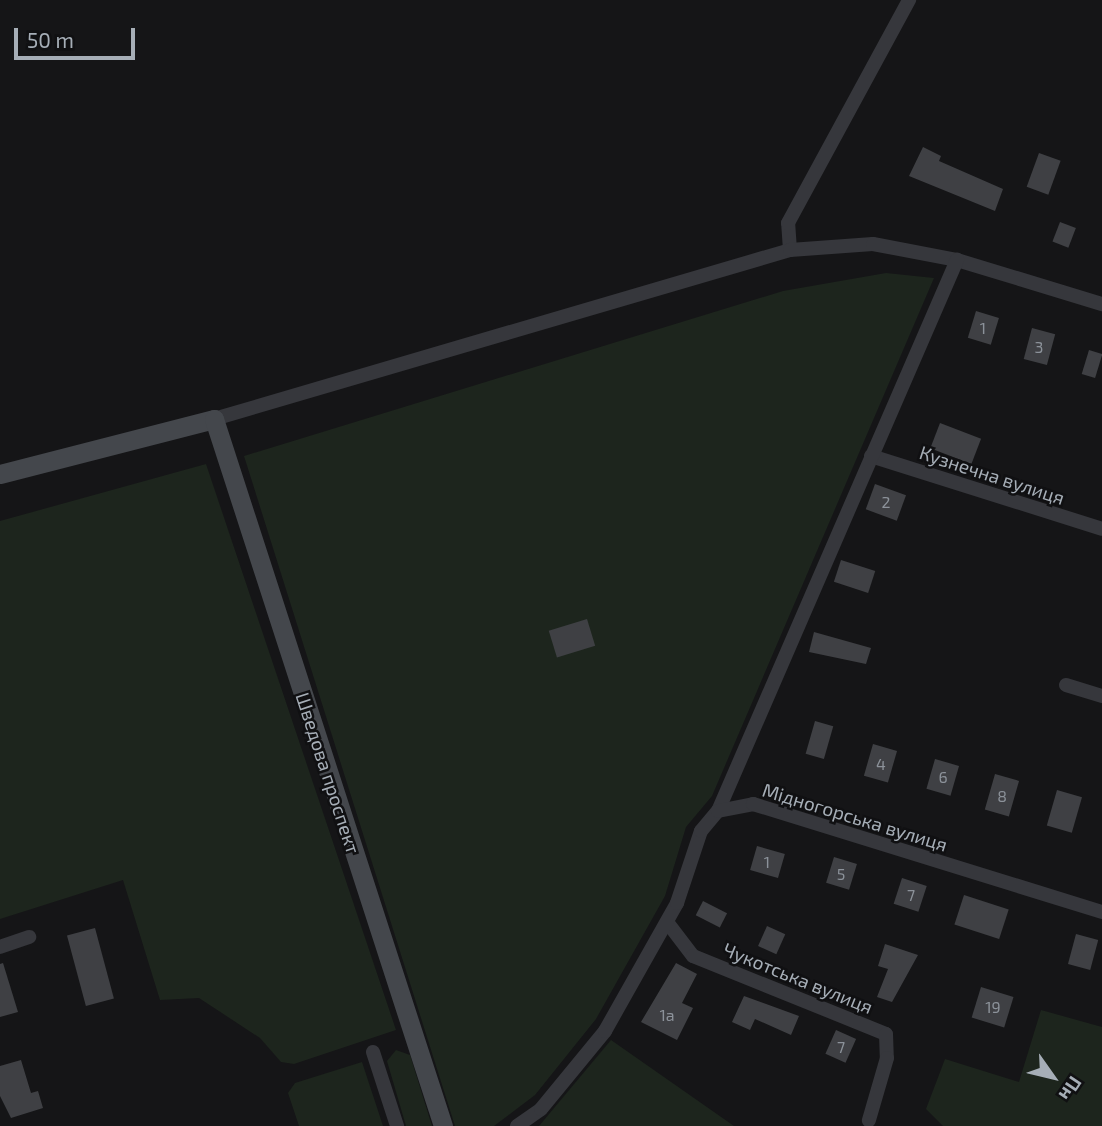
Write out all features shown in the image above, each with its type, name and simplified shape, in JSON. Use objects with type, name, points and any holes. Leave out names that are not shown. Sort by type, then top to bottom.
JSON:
[{"type":"street","points":[[790,250],[788,223],[909,0]]},
{"type":"street","points":[[0,474],[214,419],[790,250],[873,244],[957,260],[1102,304]]},
{"type":"street","points":[[517,1126],[541,1109],[605,1031],[667,922],[701,831],[718,811],[957,260]]},
{"type":"street","name":"Шведова проспект","points":[[214,419],[443,1126]]},
{"type":"street","name":"Кузнечна вулиця","points":[[871,456],[1102,529]]},
{"type":"street","points":[[1066,685],[1102,696]]},
{"type":"street","name":"Мідногорська вулиця","points":[[718,811],[753,804],[1102,912]]},
{"type":"street","name":"Чукотська вулиця","points":[[667,922],[693,956],[886,1034],[887,1059],[869,1120]]},
{"type":"street","points":[[0,947],[29,937]]},
{"type":"street","points":[[373,1052],[397,1126]]},
{"type":"shaded area","points":[[886,273],[934,278],[712,796],[686,827],[665,896],[596,1019],[535,1095],[494,1126],[455,1126],[244,456],[783,291]]},
{"type":"shaded area","points":[[206,464],[396,1030],[294,1064],[281,1062],[260,1038],[199,998],[160,1000],[123,880],[0,919],[0,521]]},
{"type":"shaded area","points":[[1041,1010],[1102,1027],[1102,1126],[943,1126],[926,1109],[945,1059],[1019,1082]]},
{"type":"shaded area","points":[[611,1040],[734,1126],[539,1126]]},
{"type":"shaded area","points":[[396,1050],[410,1055],[432,1126],[406,1126],[387,1061]]},
{"type":"shaded area","points":[[362,1062],[383,1126],[299,1126],[288,1093],[295,1083]]},
{"type":"building","points":[[923,147],[941,156],[939,161],[1003,189],[995,211],[909,176]]},
{"type":"building","points":[[1039,153],[1061,161],[1048,195],[1027,187]]},
{"type":"building","points":[[1060,222],[1076,228],[1068,248],[1052,242]]},
{"type":"building","points":[[976,311],[999,318],[991,345],[968,338]]},
{"type":"building","points":[[1032,328],[1055,334],[1047,365],[1024,359]]},
{"type":"building","points":[[1089,350],[1102,354],[1095,378],[1082,374]]},
{"type":"building","points":[[940,423],[981,439],[971,464],[930,448]]},
{"type":"building","points":[[875,484],[906,495],[897,521],[866,509]]},
{"type":"building","points":[[841,560],[875,571],[868,593],[834,582]]},
{"type":"building","points":[[587,619],[595,646],[557,657],[549,631]]},
{"type":"building","points":[[814,632],[871,648],[866,664],[809,652]]},
{"type":"building","points":[[815,721],[833,726],[824,759],[806,754]]},
{"type":"building","points":[[873,744],[897,751],[888,783],[864,776]]},
{"type":"building","points":[[935,759],[959,766],[950,796],[926,789]]},
{"type":"building","points":[[995,774],[1019,781],[1009,816],[985,810]]},
{"type":"building","points":[[1057,790],[1082,797],[1072,833],[1047,826]]},
{"type":"building","points":[[757,846],[785,854],[778,878],[750,870]]},
{"type":"building","points":[[834,857],[857,864],[849,890],[826,883]]},
{"type":"building","points":[[902,878],[927,886],[918,912],[894,904]]},
{"type":"building","points":[[964,895],[1009,910],[999,939],[954,924]]},
{"type":"building","points":[[703,901],[727,913],[720,928],[696,915]]},
{"type":"building","points":[[767,926],[785,934],[776,954],[758,946]]},
{"type":"building","points":[[95,928],[114,999],[86,1006],[67,936]]},
{"type":"building","points":[[1076,934],[1098,940],[1090,970],[1068,964]]},
{"type":"building","points":[[885,944],[918,955],[892,1002],[877,997],[888,969],[878,966]]},
{"type":"building","points":[[3,963],[18,1012],[0,1017],[0,964]]},
{"type":"building","points":[[676,963],[697,974],[682,1003],[693,1008],[677,1040],[641,1022]]},
{"type":"building","points":[[981,987],[1014,997],[1004,1028],[972,1018]]},
{"type":"building","points":[[744,996],[799,1016],[791,1035],[755,1019],[750,1030],[732,1022]]},
{"type":"building","points":[[836,1030],[856,1039],[846,1063],[825,1054]]},
{"type":"building","points":[[21,1060],[31,1093],[38,1091],[43,1108],[11,1118],[0,1096],[0,1066]]}]
